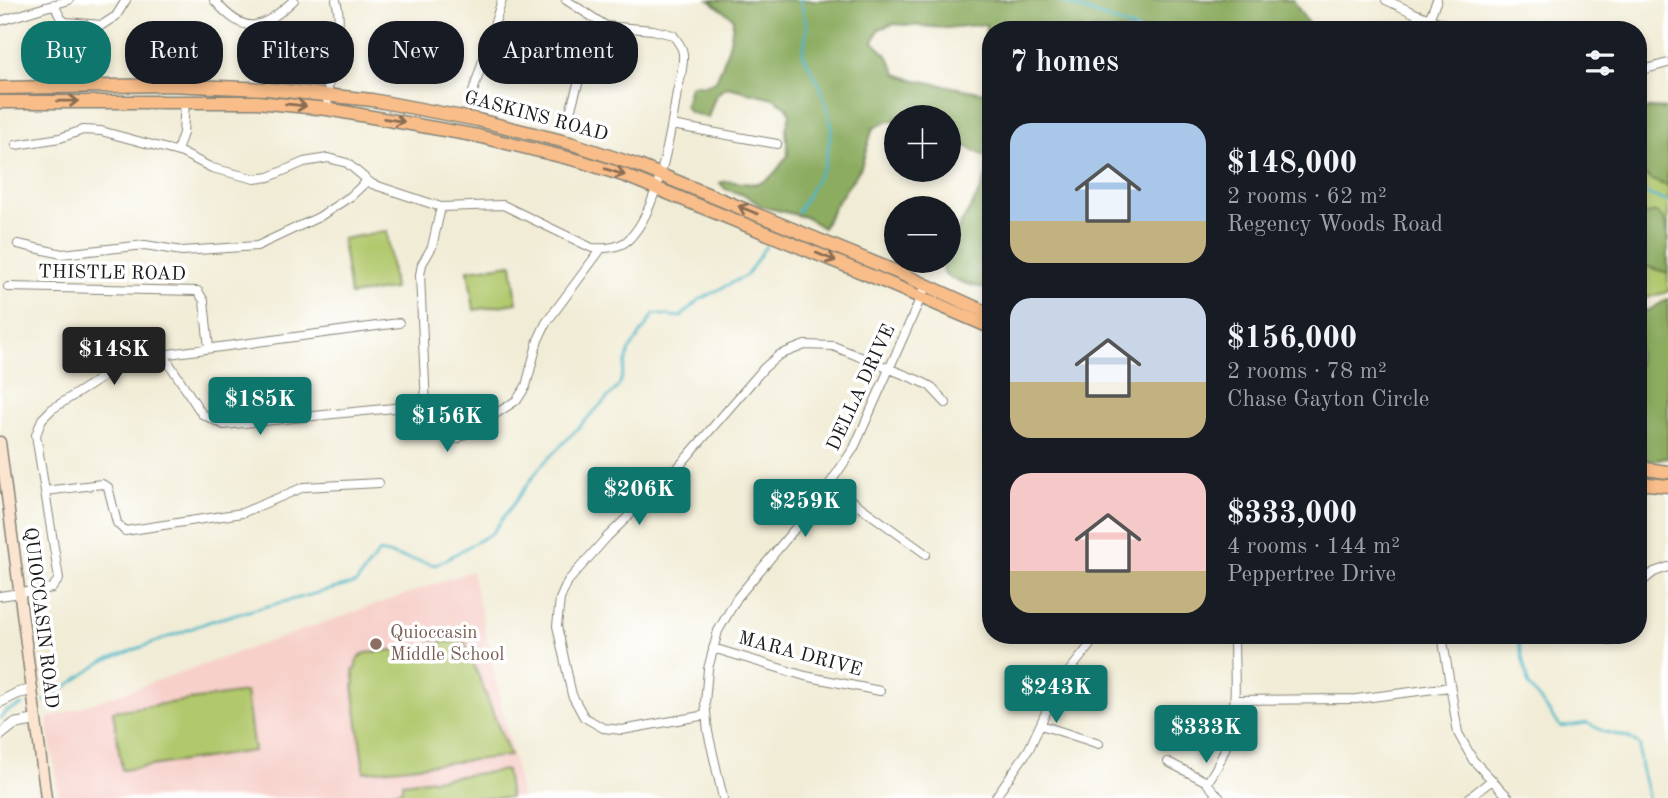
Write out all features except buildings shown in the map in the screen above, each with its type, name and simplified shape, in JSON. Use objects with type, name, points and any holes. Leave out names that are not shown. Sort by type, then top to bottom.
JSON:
[{"type":"main road","name":"GASKINS ROAD","points":[[0,88],[196,86],[267,89],[420,108],[505,126],[581,147],[660,175],[923,291],[982,323]]},
{"type":"main road","name":"GASKINS ROAD","points":[[0,102],[257,102],[327,109],[428,126],[592,164],[982,311]]},
{"type":"main road","name":"QUIOCCASIN ROAD","points":[[0,442],[46,798]]},
{"type":"main road","points":[[1647,469],[1668,472]]},
{"type":"main road","points":[[1647,484],[1668,486]]},
{"type":"street","points":[[0,21],[69,0]]},
{"type":"street","points":[[54,4],[65,22],[102,25],[111,22],[126,0]]},
{"type":"street","points":[[214,0],[233,20],[255,25],[275,18],[294,0]]},
{"type":"street","points":[[327,109],[331,66],[339,31],[336,0]]},
{"type":"street","points":[[473,92],[502,0]]},
{"type":"street","points":[[566,0],[598,21]]},
{"type":"street","points":[[1386,0],[1435,21]]},
{"type":"street","points":[[1429,19],[1437,0]]},
{"type":"street","points":[[16,145],[60,138],[83,130],[100,131],[177,151],[212,168],[256,179],[304,162],[328,158],[346,163],[367,181],[441,207],[503,205],[592,248],[601,249],[627,241],[639,226],[660,175],[672,125],[683,54],[673,35],[638,29]]},
{"type":"street","points":[[1647,69],[1668,63]]},
{"type":"street","points":[[569,115],[578,84]]},
{"type":"street","points":[[177,151],[183,133],[185,100]]},
{"type":"street","points":[[672,125],[777,144]]},
{"type":"street","points":[[18,244],[62,254],[145,245],[183,251],[257,246],[319,217],[351,196],[367,181]]},
{"type":"street","points":[[441,207],[432,247],[422,264],[420,275],[426,406],[433,426],[448,440],[457,439],[517,400],[526,386],[537,341],[546,323],[601,249]]},
{"type":"street","name":"THISTLE ROAD","points":[[8,287],[198,291],[204,301],[209,348]]},
{"type":"street","name":"DELLA DRIVE","points":[[723,798],[706,715],[706,683],[713,648],[725,616],[830,485],[860,438],[923,291]]},
{"type":"street","points":[[0,596],[52,588],[60,579],[36,435],[41,419],[52,409],[126,361],[399,323]]},
{"type":"street","points":[[706,715],[622,730],[603,728],[584,717],[572,695],[557,626],[560,598],[568,581],[607,537],[667,480],[764,368],[779,355],[805,345],[833,346],[930,386],[946,403]]},
{"type":"street","points":[[163,354],[202,414],[224,425],[404,407]]},
{"type":"street","points":[[45,491],[102,484],[108,487],[117,523],[125,530],[242,513],[304,487],[379,483]]},
{"type":"street","points":[[830,485],[926,554]]},
{"type":"street","points":[[1647,578],[1668,566]]},
{"type":"street","points":[[995,798],[1028,749],[1059,684],[1091,644]]},
{"type":"street","points":[[1207,783],[1219,765],[1229,741],[1234,700],[1234,644]]},
{"type":"street","points":[[1443,644],[1455,721],[1463,744],[1473,760],[1509,798]]},
{"type":"street","name":"MARA DRIVE","points":[[713,648],[805,676],[880,691]]},
{"type":"street","points":[[1234,700],[1356,699],[1450,687]]},
{"type":"street","points":[[0,702],[18,693],[32,690]]},
{"type":"street","points":[[0,735],[11,725],[36,720]]},
{"type":"street","points":[[1041,725],[1099,744]]},
{"type":"street","points":[[1168,762],[1207,783],[1220,798]]},
{"type":"street","points":[[1469,798],[1492,780]]},
{"type":"shaded area","name":"Quioccasin Middle School","points":[[472,571],[522,798],[59,798],[47,719]]},
{"type":"green space","points":[[709,0],[1293,0],[1306,21],[982,21],[982,24],[946,28],[894,24],[879,29],[873,42],[887,55],[897,74],[982,92],[982,155],[961,144],[961,105],[884,105],[884,123],[873,128],[861,167],[823,228],[805,217],[761,206],[747,196],[725,189],[720,183],[729,181],[752,184],[765,181],[788,155],[786,129],[790,114],[787,107],[773,98],[727,87],[716,96],[708,118],[689,112],[685,106],[690,86],[702,86],[716,81],[731,34],[733,18]]},
{"type":"green space","points":[[1647,109],[1668,109],[1668,186],[1647,176]]},
{"type":"green space","points":[[1647,160],[1668,164],[1668,292],[1647,298]]},
{"type":"green space","points":[[982,187],[982,288],[959,282],[945,273],[961,273],[961,224]]},
{"type":"green space","points":[[1656,212],[1665,220],[1668,273],[1647,267],[1647,214]]},
{"type":"green space","points":[[387,231],[394,289],[350,295],[342,239]]},
{"type":"green space","points":[[512,264],[517,303],[474,310],[468,270]]},
{"type":"green space","points":[[1668,299],[1668,458],[1651,461],[1647,460],[1649,310]]},
{"type":"green space","points":[[431,642],[465,642],[510,756],[364,772],[353,685],[353,670],[356,669],[358,659],[366,653],[431,646]]},
{"type":"green space","points":[[246,692],[254,751],[122,770],[113,711]]},
{"type":"green space","points":[[506,770],[510,798],[370,798],[402,790],[402,783]]},
{"type":"waterway","points":[[798,212],[825,164],[832,127],[822,90],[803,54],[807,27],[800,0]]},
{"type":"waterway","points":[[1057,0],[1114,21]]},
{"type":"waterway","points":[[1120,0],[1127,4],[1130,0]]},
{"type":"waterway","points":[[1647,194],[1668,202]]},
{"type":"waterway","points":[[45,701],[104,661],[214,620],[356,583],[379,552],[436,565],[492,533],[541,466],[619,386],[629,351],[654,314],[681,317],[697,301],[747,275],[766,246]]},
{"type":"waterway","points":[[1519,644],[1529,686],[1561,727],[1587,723],[1605,732],[1628,737],[1640,746],[1648,798]]},
{"type":"waterway","points":[[0,718],[7,711],[22,705]]},
{"type":"place","name":"Quioccasin Middle School","points":[[376,644]]}]
